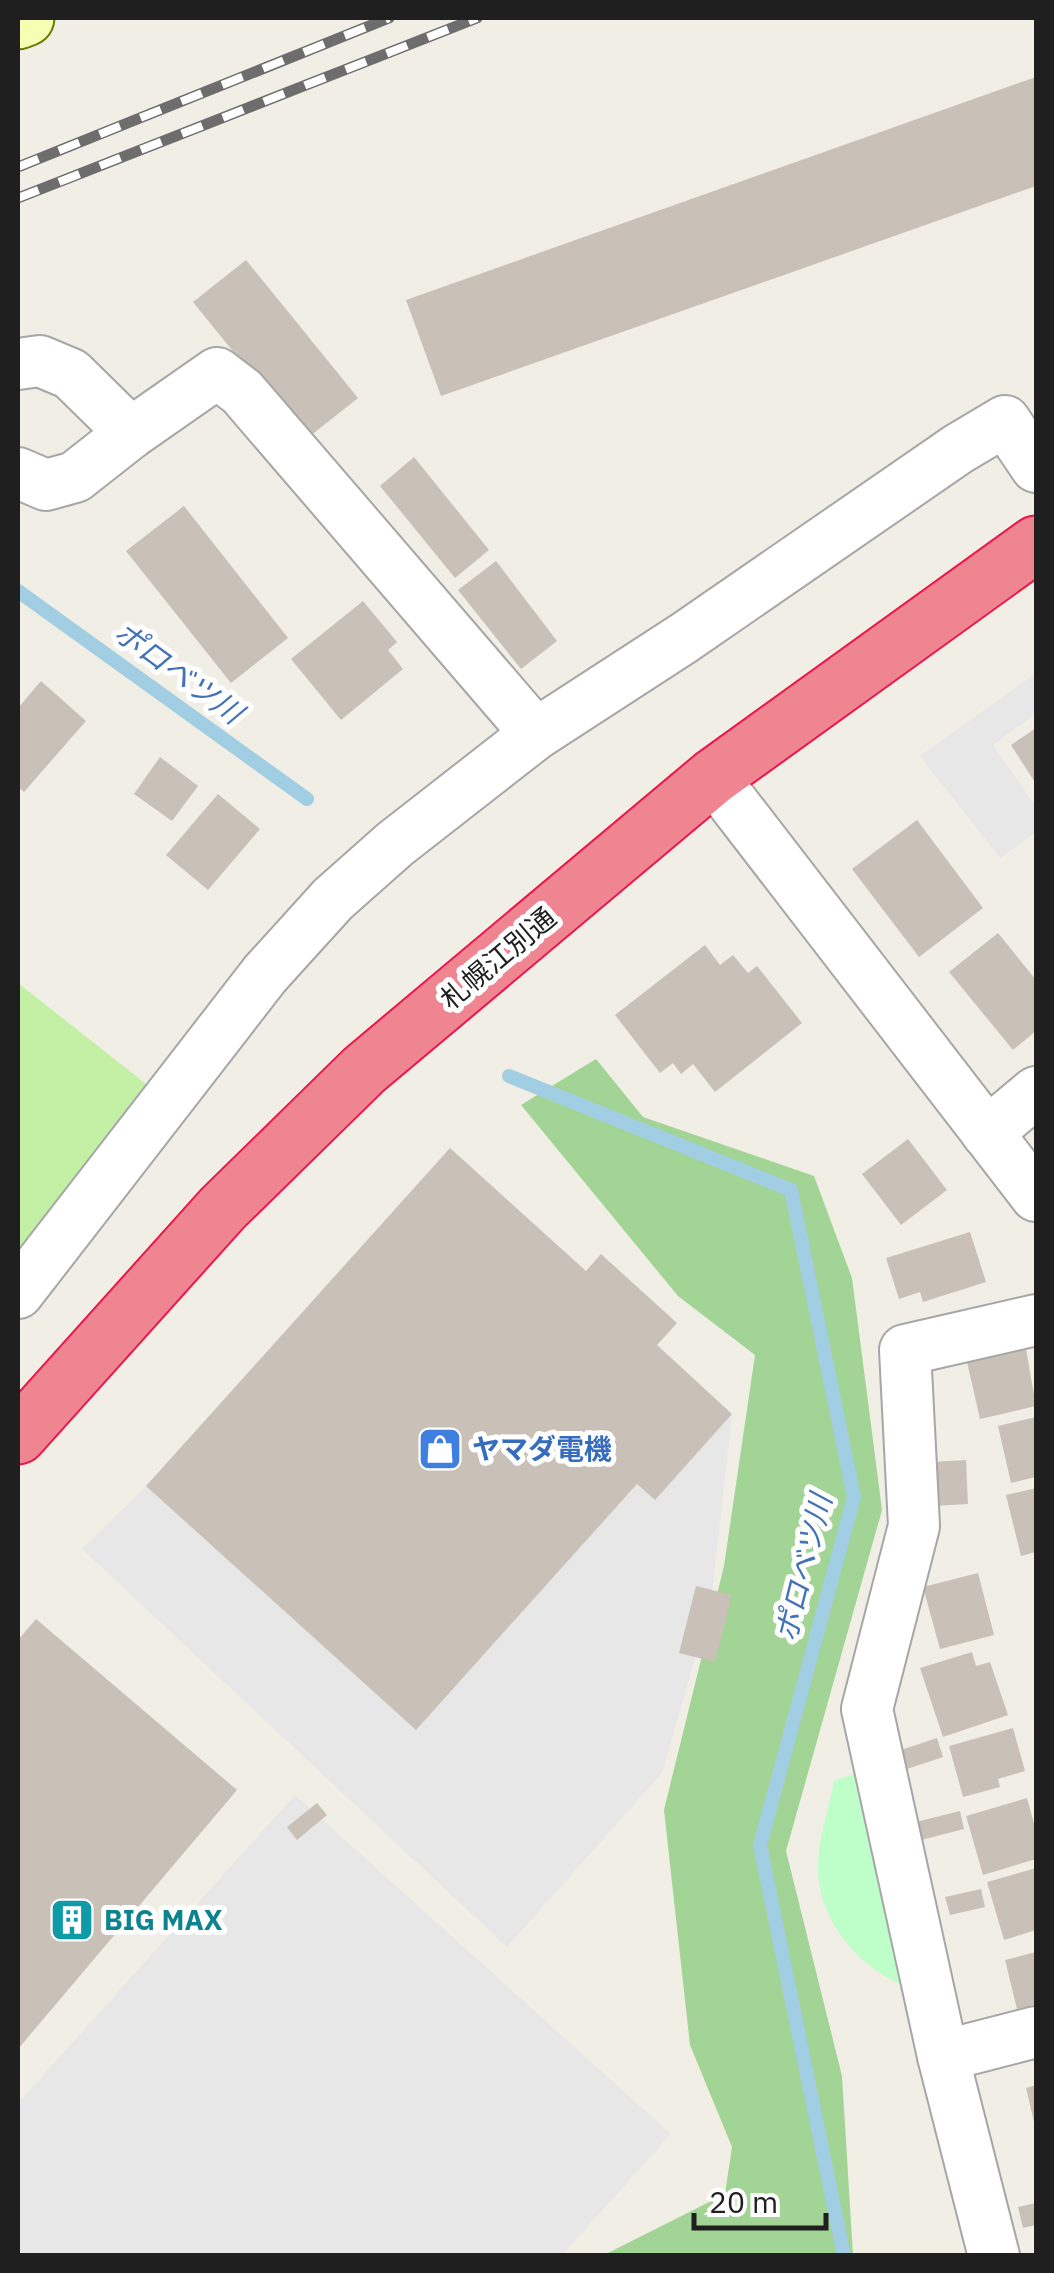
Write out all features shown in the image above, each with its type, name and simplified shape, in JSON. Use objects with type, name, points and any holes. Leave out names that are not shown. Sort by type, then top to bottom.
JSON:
[{"type":"highway","name":"札幌江別通","points":[[18,1436],[223,1208],[364,1070],[713,777],[1036,544]]},
{"type":"street","points":[[18,21],[26,18]]},
{"type":"street","points":[[18,364],[40,361],[70,374],[132,433]]},
{"type":"street","points":[[18,473],[46,486],[75,477],[217,373],[242,392],[536,734]]},
{"type":"street","points":[[18,1292],[265,974],[333,898],[395,844],[536,734],[1005,421],[1036,467]]},
{"type":"street","points":[[713,777],[1036,1196]]},
{"type":"street","points":[[987,1133],[1036,1092]]},
{"type":"street","points":[[994,2256],[943,2056],[866,1709],[914,1526],[906,1350],[1036,1320]]},
{"type":"street","points":[[943,2056],[1036,2032]]},
{"type":"green space","points":[[18,983],[155,1091],[18,1266]]},
{"type":"green space","points":[[596,1059],[643,1117],[814,1176],[852,1278],[882,1510],[786,1851],[842,2076],[853,2255],[604,2255],[725,2194],[732,2147],[690,2045],[664,1810],[724,1566],[755,1355],[678,1296],[521,1105]]},
{"type":"green space","points":[[857,1773],[914,1989],[877,1971],[847,1943],[835,1926],[820,1888],[820,1846],[834,1781]]},
{"type":"shaded area","points":[[1036,673],[1036,713],[993,745],[1036,807],[1036,832],[1000,858],[920,756]]},
{"type":"shaded area","points":[[732,1414],[711,1602],[662,1773],[507,1947],[82,1549],[146,1486],[416,1729],[637,1484],[655,1499]]},
{"type":"shaded area","points":[[295,1795],[671,2134],[562,2255],[18,2256],[18,2103]]},
{"type":"building","points":[[1036,77],[1036,186],[441,396],[406,300]]},
{"type":"building","points":[[246,260],[358,398],[305,440],[193,302]]},
{"type":"building","points":[[414,457],[489,550],[455,578],[380,486]]},
{"type":"building","points":[[184,506],[288,638],[231,683],[126,551]]},
{"type":"building","points":[[496,561],[557,641],[521,669],[458,590]]},
{"type":"building","points":[[363,601],[397,642],[388,650],[403,669],[341,720],[291,659]]},
{"type":"building","points":[[41,681],[86,721],[24,792],[18,787],[18,708]]},
{"type":"building","points":[[1036,728],[1036,784],[1011,745]]},
{"type":"building","points":[[160,757],[198,786],[172,821],[134,794]]},
{"type":"building","points":[[218,794],[260,829],[208,890],[166,855]]},
{"type":"building","points":[[917,820],[983,908],[919,957],[852,869]]},
{"type":"building","points":[[998,933],[1036,980],[1036,1031],[1013,1050],[949,972]]},
{"type":"building","points":[[705,945],[720,965],[733,955],[748,973],[757,966],[802,1023],[715,1092],[693,1064],[681,1074],[673,1063],[660,1073],[615,1015]]},
{"type":"building","points":[[908,1139],[947,1190],[901,1225],[862,1174]]},
{"type":"building","name":"ヤマダ電機","points":[[450,1148],[586,1271],[601,1254],[677,1323],[657,1345],[732,1414],[655,1500],[637,1484],[416,1730],[146,1486]]},
{"type":"building","points":[[970,1232],[986,1282],[923,1302],[920,1292],[899,1299],[886,1258]]},
{"type":"building","points":[[1026,1349],[1036,1406],[980,1419],[967,1362]]},
{"type":"building","points":[[1036,1417],[1036,1477],[1011,1483],[998,1426]]},
{"type":"building","points":[[966,1460],[968,1504],[934,1506],[931,1462]]},
{"type":"building","points":[[1036,1488],[1036,1552],[1021,1556],[1006,1495]]},
{"type":"building","points":[[978,1573],[994,1635],[940,1649],[923,1587]]},
{"type":"building","points":[[696,1586],[732,1595],[715,1662],[679,1653]]},
{"type":"building","name":"BIG MAX","points":[[36,1619],[237,1790],[18,2049],[18,1640]]},
{"type":"building","points":[[972,1652],[976,1666],[990,1662],[1008,1715],[943,1737],[920,1668]]},
{"type":"building","points":[[1013,1728],[1025,1771],[998,1779],[1000,1787],[963,1797],[949,1746]]},
{"type":"building","points":[[937,1738],[943,1757],[907,1769],[901,1750]]},
{"type":"building","points":[[1027,1798],[1036,1831],[1036,1859],[983,1875],[966,1816]]},
{"type":"building","points":[[317,1803],[327,1815],[297,1840],[287,1827]]},
{"type":"building","points":[[960,1811],[964,1829],[921,1840],[916,1822]]},
{"type":"building","points":[[1036,1868],[1036,1930],[1004,1940],[987,1882]]},
{"type":"building","points":[[981,1889],[985,1907],[950,1915],[945,1897]]},
{"type":"building","points":[[1036,1952],[1036,2004],[1017,2009],[1005,1960]]},
{"type":"building","points":[[1036,2085],[1036,2126],[1035,2126],[1026,2088]]},
{"type":"building","points":[[1036,2203],[1036,2225],[1023,2228],[1018,2207]]},
{"type":"waterway","name":"ポロベツ川","points":[[18,591],[307,799]]},
{"type":"waterway","name":"ポロベツ川","points":[[509,1076],[791,1190],[854,1497],[760,1845],[844,2256]]},
{"type":"railway","points":[[18,167],[389,18]]},
{"type":"railway","points":[[18,198],[477,18]]},
{"type":"place","name":"ヤマダ電機","points":[[440,1449]]},
{"type":"place","name":"BIG MAX","points":[[72,1920]]}]
